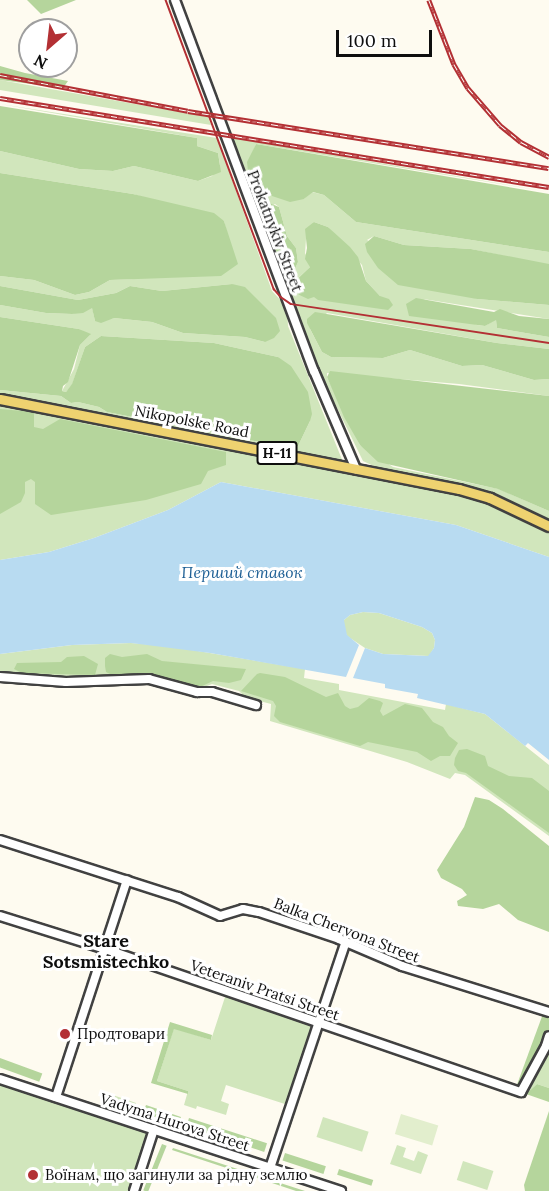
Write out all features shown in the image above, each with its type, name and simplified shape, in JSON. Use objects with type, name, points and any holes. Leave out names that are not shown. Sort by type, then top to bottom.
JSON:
[{"type":"main road","name":"Nikopolske Road","points":[[0,399],[459,489],[490,498],[549,526]]},
{"type":"street","name":"Prokatnykiv Street","points":[[175,0],[314,370],[356,469]]},
{"type":"street","points":[[0,677],[66,682],[149,679],[197,692],[212,692],[256,705]]},
{"type":"street","name":"Balka Chervona Street","points":[[0,840],[178,897],[220,916],[243,909],[258,912],[330,936],[402,966],[549,1012]]},
{"type":"street","points":[[56,1097],[127,880]]},
{"type":"street","name":"Veteraniv Pratsi Street","points":[[0,916],[105,949],[521,1092],[549,1036]]},
{"type":"street","points":[[270,1168],[345,944]]},
{"type":"street","name":"Vadyma Hurova Street","points":[[0,1079],[341,1191]]},
{"type":"street","points":[[134,1191],[154,1129]]},
{"type":"green space","points":[[27,0],[76,0],[41,14]]},
{"type":"green space","points":[[0,66],[18,71],[18,78],[52,78],[68,81],[63,88],[0,80]]},
{"type":"green space","points":[[0,80],[208,117],[211,125],[0,90]]},
{"type":"green space","points":[[0,104],[217,138],[272,291],[287,307],[288,326],[343,462],[0,395],[0,390],[61,396],[71,403],[78,402],[99,407],[107,412],[290,448],[298,446],[310,421],[278,357],[214,343],[101,336],[85,347],[72,385],[66,392],[62,391],[74,369],[80,345],[90,335],[79,329],[0,317],[0,305],[46,313],[72,314],[92,307],[95,321],[114,318],[152,322],[183,333],[245,337],[265,342],[232,284],[162,291],[130,286],[116,293],[78,300],[0,286],[0,276],[34,280],[75,295],[89,292],[110,280],[134,279],[228,237],[224,221],[133,194],[0,173],[0,151],[79,169],[113,171],[134,166],[198,181],[212,176],[220,165],[218,153],[197,146],[197,138]]},
{"type":"green space","points":[[0,106],[197,138],[197,146],[218,153],[221,172],[198,181],[134,166],[113,171],[79,169],[0,151]]},
{"type":"green space","points":[[228,137],[549,192],[256,144],[251,156],[304,199],[312,192],[324,195],[356,222],[549,252],[549,264],[543,264],[471,249],[404,245],[374,236],[367,240],[477,299],[549,305],[549,319],[423,299],[477,325],[485,326],[496,319],[497,328],[549,337],[549,349],[497,343],[327,313],[310,329],[322,352],[331,357],[383,358],[410,350],[462,366],[482,365],[534,380],[549,379],[549,396],[459,384],[327,373],[360,445],[393,467],[499,489],[549,511],[549,522],[491,495],[382,470],[363,461],[318,369]],"holes":[[[275,204],[279,207],[287,236],[296,248],[298,262],[294,271],[286,273],[262,211]],[[314,222],[328,227],[362,265],[366,281],[380,296],[314,296],[295,281],[311,266],[305,253],[306,239]]]},
{"type":"green space","points":[[256,144],[549,194],[549,252],[356,222],[324,195],[313,192],[304,199],[290,202],[263,193],[248,171],[247,162]]},
{"type":"green space","points":[[0,173],[133,194],[214,213],[224,221],[238,264],[221,276],[110,280],[89,292],[75,295],[34,280],[0,276]]},
{"type":"green space","points":[[267,202],[279,207],[287,236],[296,248],[298,262],[294,271],[283,272],[262,211]]},
{"type":"green space","points":[[314,222],[328,227],[350,247],[358,257],[366,281],[380,296],[389,299],[393,305],[388,310],[318,300],[314,297],[308,299],[291,291],[291,285],[310,267],[305,259],[307,248],[305,229]]},
{"type":"green space","points":[[374,236],[404,245],[471,249],[549,264],[549,305],[477,299],[398,285],[378,268],[367,252],[365,244]]},
{"type":"green space","points":[[232,284],[245,287],[276,318],[280,331],[274,338],[265,342],[245,337],[183,333],[152,322],[114,318],[101,323],[95,321],[92,308],[83,313],[72,314],[46,313],[0,305],[0,286],[78,300],[116,293],[130,286],[162,291]]},
{"type":"green space","points":[[416,298],[494,312],[500,309],[519,316],[549,319],[549,337],[497,328],[496,320],[485,326],[409,316],[406,304]]},
{"type":"green space","points":[[315,312],[497,343],[549,349],[549,379],[534,380],[482,365],[462,366],[410,350],[383,358],[331,357],[322,352],[307,323],[307,319]]},
{"type":"green space","points":[[0,317],[79,329],[91,334],[80,345],[68,382],[63,386],[62,391],[66,392],[72,384],[85,347],[101,336],[214,343],[278,357],[291,366],[308,392],[312,414],[310,421],[298,446],[291,448],[107,412],[99,407],[78,402],[71,403],[61,396],[0,390]]},
{"type":"green space","points":[[330,371],[549,396],[549,511],[498,489],[378,462],[360,445],[344,417],[327,377]]},
{"type":"green space","points":[[0,405],[458,494],[488,503],[549,532],[549,557],[456,525],[221,482],[168,510],[94,538],[49,552],[0,560]]},
{"type":"green space","points":[[0,409],[34,412],[34,427],[43,429],[60,419],[226,452],[226,465],[208,471],[201,484],[146,500],[51,515],[35,504],[35,482],[31,479],[25,482],[25,493],[21,502],[0,514]]},
{"type":"green space","points":[[363,612],[379,613],[422,627],[432,633],[435,640],[434,648],[429,656],[383,654],[365,648],[347,636],[343,626],[344,620],[350,615]]},
{"type":"green space","points":[[131,643],[168,646],[305,669],[304,678],[339,684],[339,690],[445,710],[446,704],[485,714],[549,765],[549,836],[465,775],[455,773],[450,779],[407,762],[270,721],[271,704],[245,697],[239,691],[212,684],[199,689],[120,677],[65,678],[0,673],[0,654],[72,645]]},
{"type":"green space","points":[[110,654],[122,657],[147,654],[162,661],[246,669],[241,680],[229,683],[213,681],[200,687],[151,674],[112,675],[106,672],[105,666],[105,658]]},
{"type":"green space","points":[[84,656],[98,664],[95,675],[22,673],[14,669],[17,663],[61,662],[67,657]]},
{"type":"green space","points":[[260,673],[285,677],[326,697],[338,693],[345,706],[350,709],[358,707],[369,698],[383,703],[380,711],[383,716],[405,704],[422,708],[433,722],[443,727],[458,743],[450,756],[440,756],[431,761],[417,752],[368,742],[360,746],[280,722],[274,716],[276,706],[273,701],[241,691]]},
{"type":"green space","points":[[467,749],[485,756],[488,766],[509,776],[532,778],[549,791],[549,833],[466,773],[458,771],[454,765],[455,758],[459,750]]},
{"type":"green space","points":[[475,797],[489,800],[503,809],[549,846],[549,932],[518,920],[499,904],[483,909],[458,906],[457,901],[467,895],[462,889],[441,878],[437,870],[464,827]]},
{"type":"green space","points":[[227,991],[319,1022],[291,1106],[226,1085],[221,1101],[229,1104],[226,1115],[197,1106],[196,1109],[184,1105],[188,1091],[157,1081],[174,1028],[211,1040]]},
{"type":"green space","points":[[544,1011],[549,1012],[549,1036],[521,1092],[515,1090]]},
{"type":"green space","points":[[170,1022],[212,1035],[211,1040],[174,1029],[157,1081],[188,1091],[188,1094],[151,1083]]},
{"type":"green space","points":[[549,1036],[549,1088],[537,1084],[526,1094],[521,1092]]},
{"type":"green space","points":[[0,1058],[42,1073],[39,1082],[0,1068]]},
{"type":"green space","points":[[0,1079],[154,1129],[134,1191],[0,1191]]},
{"type":"green space","points":[[537,1084],[549,1088],[549,1102],[526,1094]]},
{"type":"green space","points":[[104,1092],[136,1103],[133,1112],[101,1101]]},
{"type":"green space","points":[[146,1105],[181,1117],[178,1126],[143,1114]]},
{"type":"green space","points":[[549,1111],[549,1191],[525,1191],[524,1185]]},
{"type":"green space","points":[[401,1114],[438,1125],[432,1145],[395,1134]]},
{"type":"green space","points":[[323,1117],[369,1132],[362,1152],[317,1137]]},
{"type":"green space","points":[[189,1118],[267,1143],[264,1152],[186,1127]]},
{"type":"green space","points":[[175,1140],[332,1191],[323,1191],[174,1142]]},
{"type":"green space","points":[[162,1144],[167,1146],[148,1191],[143,1190]]},
{"type":"green space","points":[[397,1145],[406,1148],[403,1157],[414,1161],[418,1151],[428,1155],[421,1174],[390,1164]]},
{"type":"green space","points":[[173,1148],[305,1191],[296,1191],[172,1150]]},
{"type":"green space","points":[[285,1153],[326,1166],[323,1174],[283,1161]]},
{"type":"green space","points":[[463,1161],[493,1171],[487,1190],[457,1180]]},
{"type":"green space","points":[[339,1169],[373,1180],[371,1186],[337,1175]]},
{"type":"water","name":"Перший ставок","points":[[221,482],[456,525],[549,557],[549,760],[528,743],[525,746],[485,714],[417,698],[418,694],[385,688],[385,684],[353,678],[365,648],[383,654],[428,656],[434,648],[435,640],[432,633],[422,627],[379,613],[363,612],[350,615],[344,620],[347,635],[359,645],[346,677],[210,653],[131,643],[72,645],[0,654],[0,560],[49,552],[94,538],[168,510]]},
{"type":"tram line","points":[[166,0],[274,289],[281,297],[291,304],[549,343]]},
{"type":"railway","points":[[429,0],[454,64],[468,88],[500,125],[521,142],[549,157]]},
{"type":"railway","points":[[0,75],[188,111],[549,168]]},
{"type":"railway","points":[[0,98],[549,187]]},
{"type":"place","name":"Продтовари","points":[[65,1034]]},
{"type":"place","name":"Воїнам, що загинули за рідну землю","points":[[33,1175]]},
{"type":"district","name":"Stare Sotsmistechko","points":[[106,952]]}]
